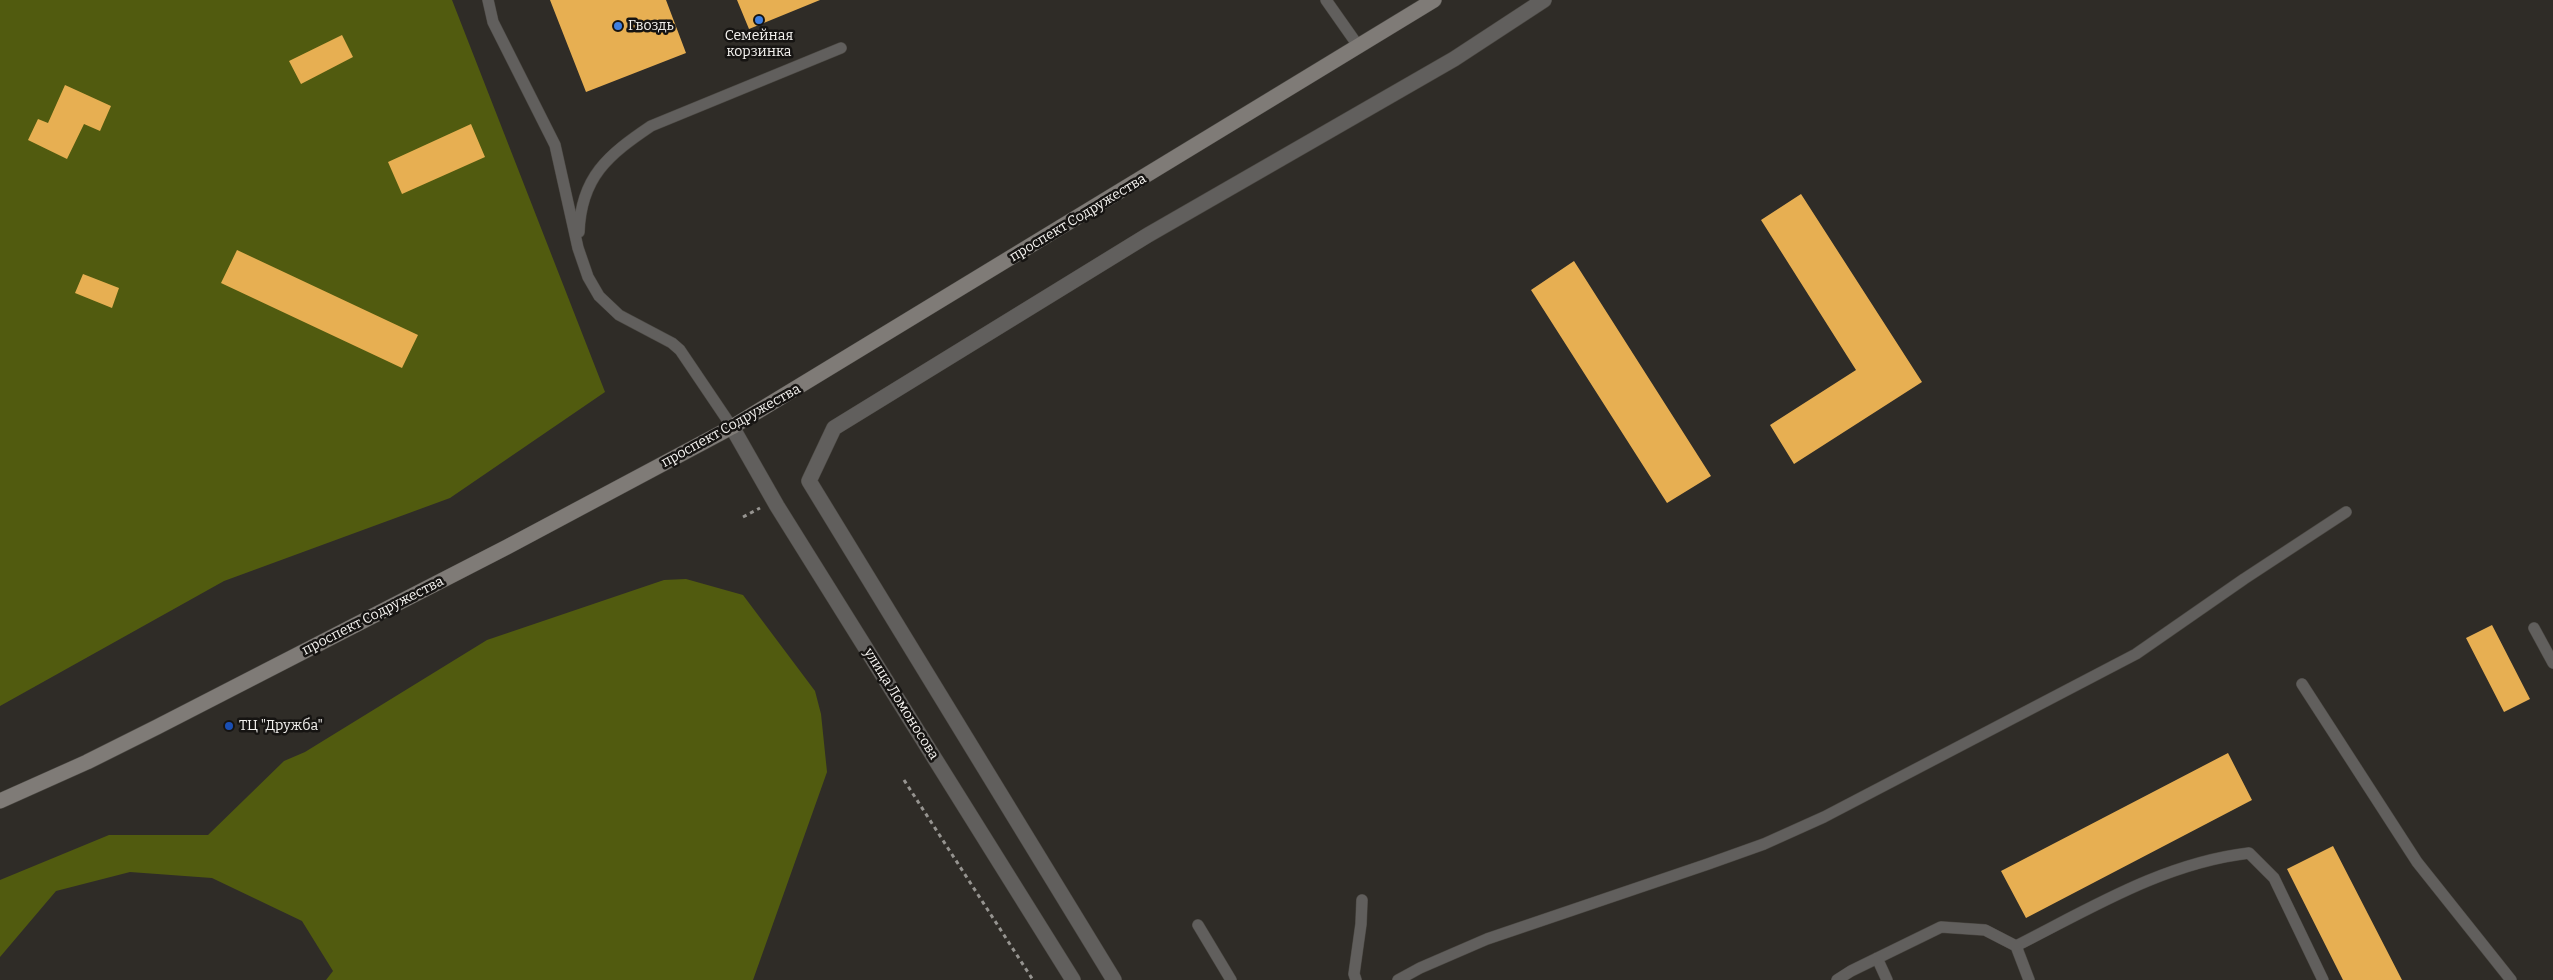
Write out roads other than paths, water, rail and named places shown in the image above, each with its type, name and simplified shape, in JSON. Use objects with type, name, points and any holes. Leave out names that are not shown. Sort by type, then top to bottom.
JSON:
[{"type":"main road","name":"проспект Содружества","points":[[0,801],[87,762],[217,696],[507,547],[732,427],[1434,0]]},
{"type":"street","points":[[1114,980],[809,481],[834,428],[1148,235],[1454,59],[1544,0]]},
{"type":"street","name":"улица Ломоносова","points":[[732,427],[782,514],[1073,980]]},
{"type":"lane","points":[[488,0],[493,22],[554,145],[578,248],[588,277],[606,305],[680,350],[732,427]]},
{"type":"lane","points":[[1326,0],[1359,47]]},
{"type":"lane","points":[[578,248],[580,213],[587,188],[600,167],[632,139],[652,126],[841,48]]},
{"type":"lane","points":[[1398,980],[1420,968],[1487,939],[1764,844],[1824,817],[2136,654],[2244,579],[2346,512]]},
{"type":"lane","points":[[2534,628],[2553,663]]},
{"type":"lane","points":[[2302,684],[2417,862],[2511,980]]},
{"type":"lane","points":[[2016,946],[2118,894],[2175,868],[2217,857],[2249,853],[2274,878],[2323,980]]},
{"type":"lane","points":[[1356,980],[1354,974],[1361,924],[1362,900]]},
{"type":"lane","points":[[1198,925],[1231,980]]},
{"type":"lane","points":[[1836,980],[1876,958],[1941,927],[1985,930],[2016,946],[2029,980]]},
{"type":"lane","points":[[1876,958],[1887,980]]},
{"type":"place","name":"Семейная корзинка","points":[[759,20]]},
{"type":"place","name":"Гвоздь","points":[[618,26]]},
{"type":"place","name":"ТЦ \"Дружба\"","points":[[229,726]]}]
